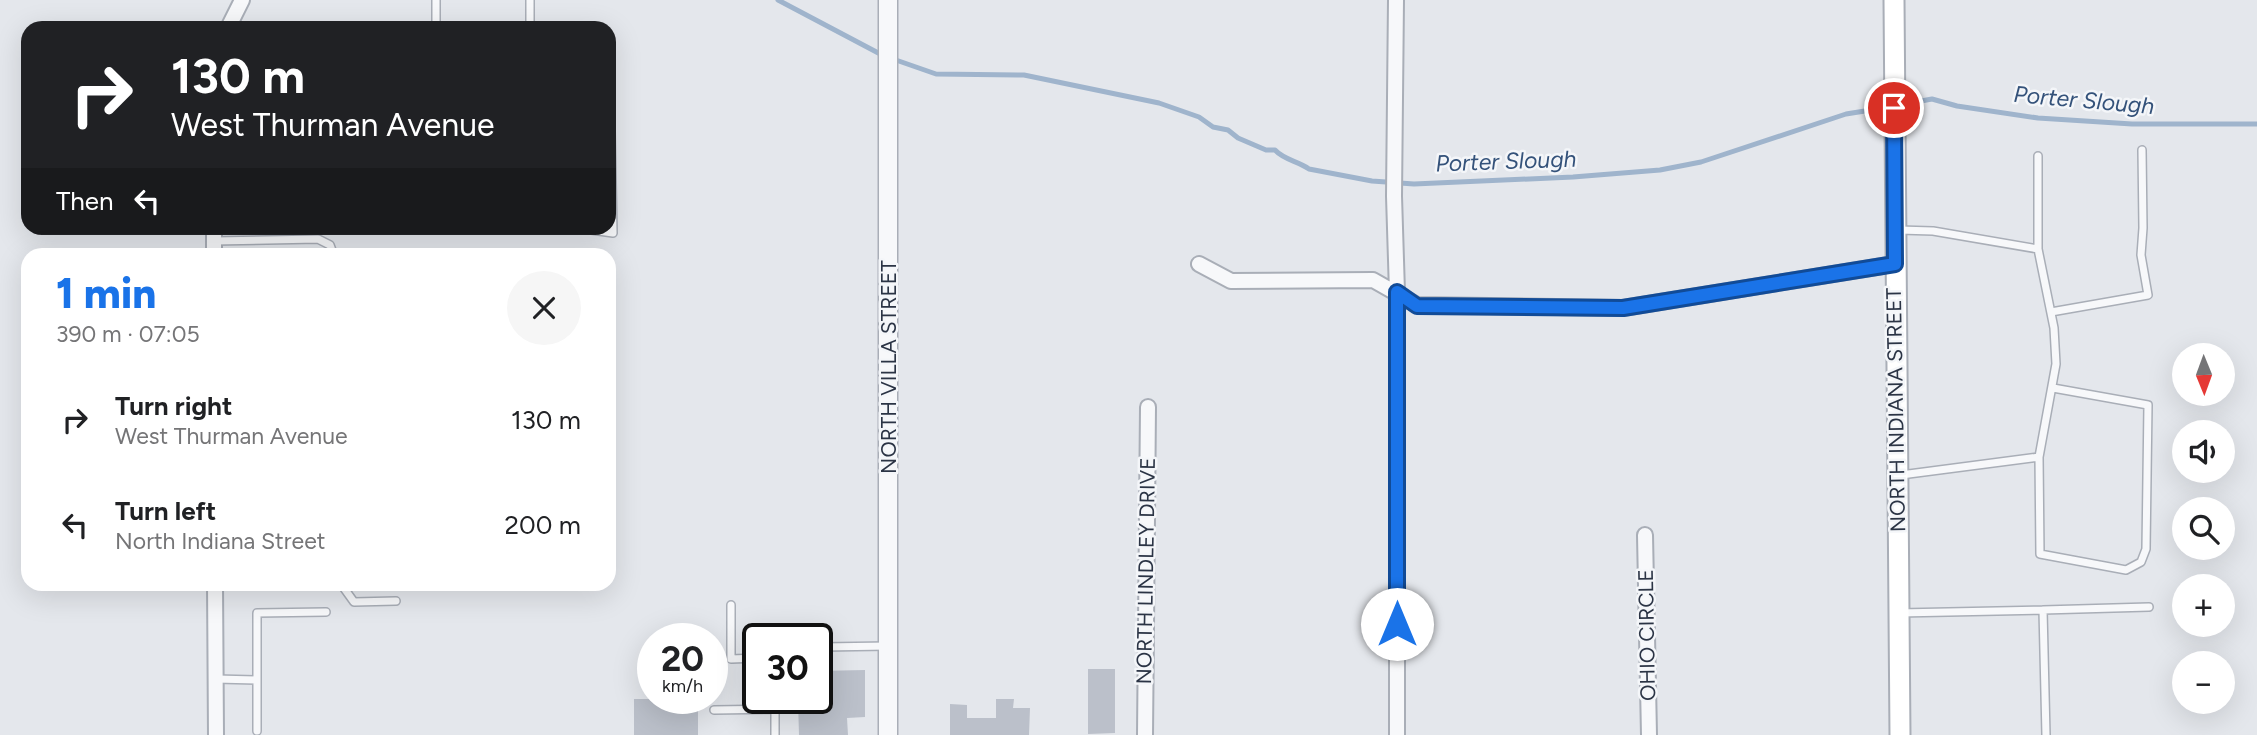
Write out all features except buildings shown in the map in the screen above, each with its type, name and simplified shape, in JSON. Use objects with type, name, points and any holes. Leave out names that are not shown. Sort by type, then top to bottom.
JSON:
[{"type":"main road","name":"NORTH INDIANA STREET","points":[[1894,0],[1900,735]]},
{"type":"street","points":[[232,21],[242,0]]},
{"type":"street","name":"NORTH VILLA STREET","points":[[888,0],[888,735]]},
{"type":"street","points":[[1396,0],[1394,196],[1397,292],[1397,735]]},
{"type":"street","points":[[1199,264],[1231,281],[1373,281],[1397,292],[1417,306],[1623,308],[1895,264]]},
{"type":"street","name":"NORTH LINDLEY DRIVE","points":[[1145,735],[1148,407]]},
{"type":"street","name":"OHIO CIRCLE","points":[[1646,535],[1649,735]]},
{"type":"street","points":[[215,591],[216,735]]},
{"type":"lane","points":[[436,0],[436,21]]},
{"type":"lane","points":[[530,0],[530,21]]},
{"type":"lane","points":[[2051,312],[2148,295],[2141,255],[2142,150]]},
{"type":"lane","points":[[2038,156],[2038,249],[2054,328],[2056,365],[2039,457],[2039,554],[2126,570],[2141,562],[2146,549],[2148,405],[2053,388]]},
{"type":"lane","points":[[1895,230],[1933,231],[2038,249]]},
{"type":"lane","points":[[214,241],[318,239],[331,248]]},
{"type":"lane","points":[[1897,475],[2039,457]]},
{"type":"lane","points":[[346,591],[354,602],[396,601]]},
{"type":"lane","points":[[731,605],[732,659],[742,659]]},
{"type":"lane","points":[[1899,613],[2148,607]]},
{"type":"lane","points":[[2043,610],[2046,735]]},
{"type":"lane","points":[[257,731],[257,613],[326,612]]},
{"type":"lane","points":[[833,647],[888,646]]},
{"type":"lane","points":[[216,680],[257,680]]},
{"type":"lane","points":[[775,714],[775,735]]},
{"type":"waterway","name":"Porter Slough","points":[[778,0],[884,56]]},
{"type":"waterway","name":"Porter Slough","points":[[893,59],[936,74],[1024,75],[1159,103],[1199,117],[1213,127],[1228,130],[1238,138],[1266,150],[1275,150],[1309,169],[1372,181],[1414,184],[1660,170],[1701,162],[1846,114],[1890,107]]},
{"type":"waterway","name":"Porter Slough","points":[[1899,105],[1932,99],[1957,106],[2038,118],[2132,124],[2257,124]]},
{"type":"route","points":[[1397,624],[1397,292],[1417,306],[1623,308],[1895,264],[1894,108]]}]
